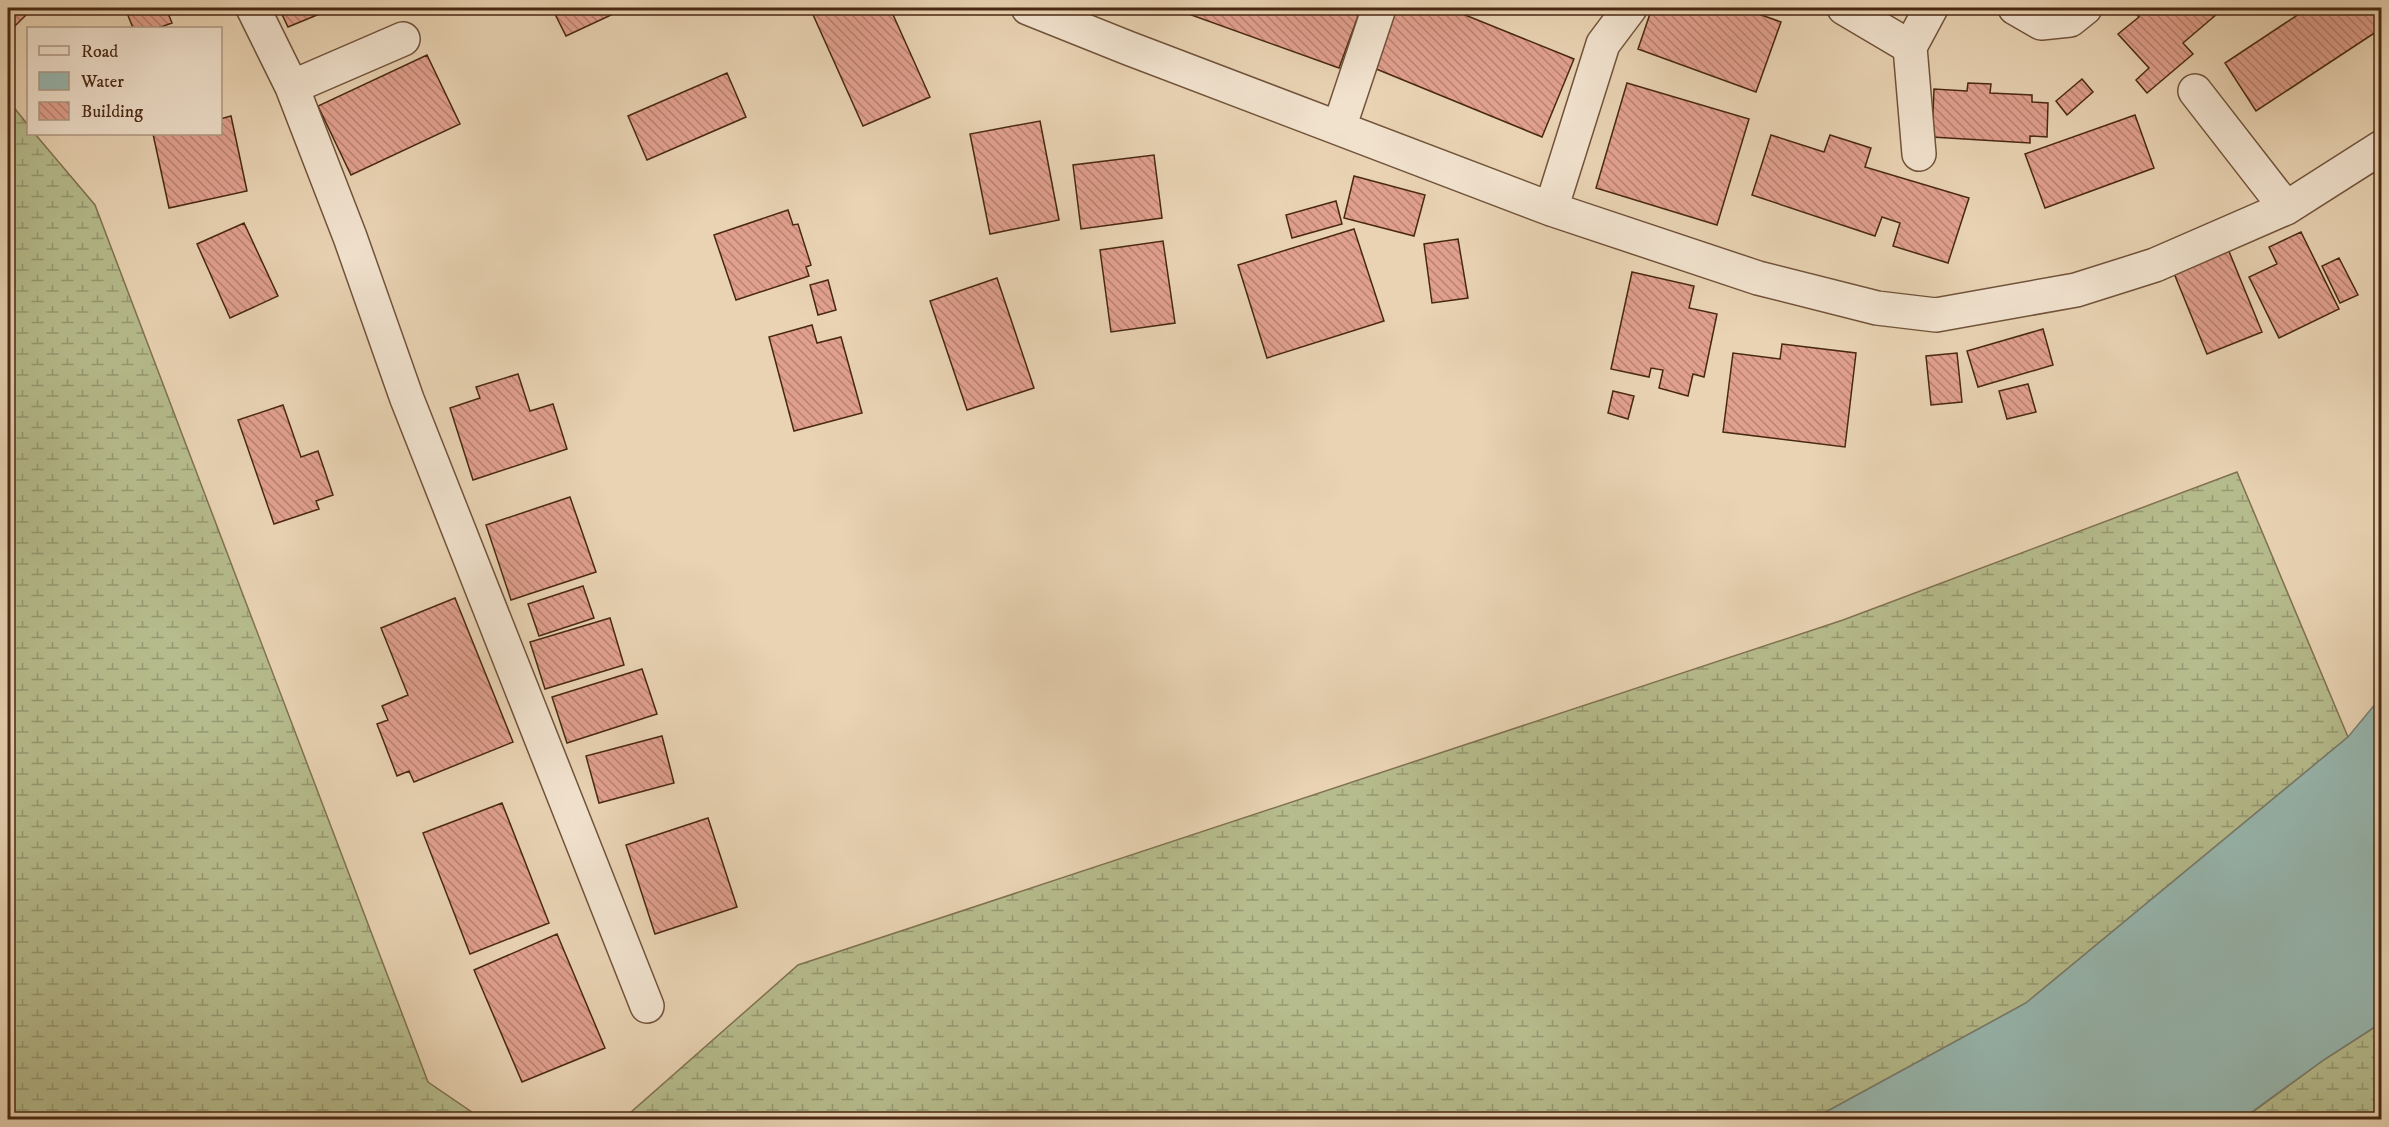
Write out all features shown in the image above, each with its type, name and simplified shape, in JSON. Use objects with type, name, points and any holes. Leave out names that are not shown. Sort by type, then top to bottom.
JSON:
[{"type":"street","points":[[253,8],[292,87],[350,237],[407,399],[647,1006]]},
{"type":"street","points":[[1028,8],[1551,209],[1758,278],[1877,308],[1936,315],[2076,290],[2155,265],[2286,208],[2382,147]]},
{"type":"street","points":[[1339,128],[1379,8]]},
{"type":"street","points":[[1551,209],[1603,44],[1630,8]]},
{"type":"street","points":[[1844,8],[1910,47]]},
{"type":"street","points":[[1918,154],[1910,47],[1931,8]]},
{"type":"street","points":[[2015,8],[2041,23],[2070,20],[2085,8]]},
{"type":"street","points":[[292,87],[403,39]]},
{"type":"street","points":[[2195,90],[2286,208]]},
{"type":"green space","points":[[8,100],[27,124],[27,135],[36,135],[95,205],[428,1082],[482,1119],[8,1119]]},
{"type":"green space","points":[[2237,472],[2348,737],[2026,1003],[1813,1119],[622,1120],[798,965],[1843,620]]},
{"type":"green space","points":[[2381,1023],[2381,1119],[2242,1120],[2325,1059]]},
{"type":"water","points":[[2381,697],[2381,1023],[2325,1059],[2242,1119],[1813,1119],[2026,1003],[2348,737]]},
{"type":"building","points":[[8,8],[33,8],[12,29],[8,24]]},
{"type":"building","points":[[125,8],[166,8],[172,23],[161,27],[133,27]]},
{"type":"building","points":[[279,8],[334,8],[288,27]]},
{"type":"building","points":[[552,8],[626,8],[566,36]]},
{"type":"building","points":[[810,8],[890,8],[930,97],[863,126]]},
{"type":"building","points":[[1172,8],[1361,8],[1339,68]]},
{"type":"building","points":[[1392,8],[1448,8],[1574,59],[1542,137],[1369,66]]},
{"type":"building","points":[[1652,8],[1742,8],[1781,22],[1756,92],[1638,49]]},
{"type":"building","points":[[2131,8],[2224,8],[2183,43],[2193,54],[2147,93],[2136,80],[2149,68],[2118,34],[2139,17]]},
{"type":"building","points":[[2308,8],[2382,8],[2382,28],[2256,111],[2225,63]]},
{"type":"building","points":[[427,55],[460,124],[351,175],[318,106]]},
{"type":"building","points":[[727,73],[746,117],[647,160],[628,116]]},
{"type":"building","points":[[2082,79],[2093,92],[2067,115],[2056,101]]},
{"type":"building","points":[[1627,83],[1749,119],[1717,225],[1596,188]]},
{"type":"building","points":[[1968,83],[1991,84],[1990,93],[2032,95],[2032,102],[2048,103],[2047,137],[2030,136],[2030,143],[1932,137],[1934,89],[1967,91]]},
{"type":"building","points":[[2135,115],[2154,168],[2045,208],[2025,154]]},
{"type":"building","points":[[231,116],[247,191],[169,208],[153,135],[222,135],[222,118]]},
{"type":"building","points":[[1040,121],[1059,220],[990,234],[970,134]]},
{"type":"building","points":[[1771,135],[1824,152],[1830,135],[1871,148],[1865,167],[1969,198],[1948,263],[1893,246],[1900,223],[1882,217],[1875,236],[1752,195]]},
{"type":"building","points":[[1154,155],[1162,218],[1081,229],[1073,165]]},
{"type":"building","points":[[1354,176],[1425,195],[1414,236],[1344,218]]},
{"type":"building","points":[[1336,201],[1342,224],[1292,238],[1286,215]]},
{"type":"building","points":[[788,210],[793,225],[798,224],[811,265],[806,267],[809,276],[736,300],[714,235]]},
{"type":"building","points":[[244,223],[278,296],[230,318],[197,244]]},
{"type":"building","points":[[1354,229],[1384,321],[1267,358],[1238,265]]},
{"type":"building","points":[[2301,232],[2339,309],[2279,338],[2249,277],[2277,264],[2269,247]]},
{"type":"building","points":[[1458,239],[1468,298],[1432,303],[1424,244]]},
{"type":"building","points":[[1163,241],[1175,323],[1111,332],[1100,250]]},
{"type":"building","points":[[2228,249],[2262,332],[2207,354],[2173,271]]},
{"type":"building","points":[[2339,258],[2358,295],[2340,303],[2322,266]]},
{"type":"building","points":[[1632,272],[1694,286],[1689,308],[1717,314],[1704,377],[1693,374],[1688,396],[1659,388],[1663,370],[1651,368],[1649,377],[1611,369]]},
{"type":"building","points":[[997,278],[1034,388],[967,410],[930,301]]},
{"type":"building","points":[[828,280],[836,310],[818,315],[810,285]]},
{"type":"building","points":[[812,325],[817,343],[841,337],[862,413],[794,431],[769,337]]},
{"type":"building","points":[[2043,329],[2053,365],[1978,387],[1967,351]]},
{"type":"building","points":[[1782,344],[1856,353],[1845,447],[1723,432],[1733,353],[1780,359]]},
{"type":"building","points":[[1957,353],[1962,402],[1931,405],[1926,356]]},
{"type":"building","points":[[518,374],[530,411],[553,404],[567,449],[473,480],[450,408],[480,398],[476,387]]},
{"type":"building","points":[[2028,384],[2036,412],[2007,419],[1999,391]]},
{"type":"building","points":[[1613,391],[1634,396],[1628,419],[1608,413]]},
{"type":"building","points":[[283,405],[301,457],[318,451],[333,495],[316,501],[319,509],[274,524],[238,420]]},
{"type":"building","points":[[570,497],[596,572],[511,600],[486,525]]},
{"type":"building","points":[[583,586],[594,618],[539,636],[528,604]]},
{"type":"building","points":[[455,598],[513,742],[414,782],[409,771],[397,776],[377,724],[388,720],[382,706],[408,695],[381,628]]},
{"type":"building","points":[[610,618],[624,665],[545,689],[530,642]]},
{"type":"building","points":[[642,669],[657,714],[567,743],[552,697]]},
{"type":"building","points":[[662,736],[674,783],[599,803],[586,756]]},
{"type":"building","points":[[502,803],[549,923],[470,954],[423,833]]},
{"type":"building","points":[[708,818],[737,907],[655,934],[626,845]]},
{"type":"building","points":[[557,934],[605,1048],[522,1082],[474,970]]}]
